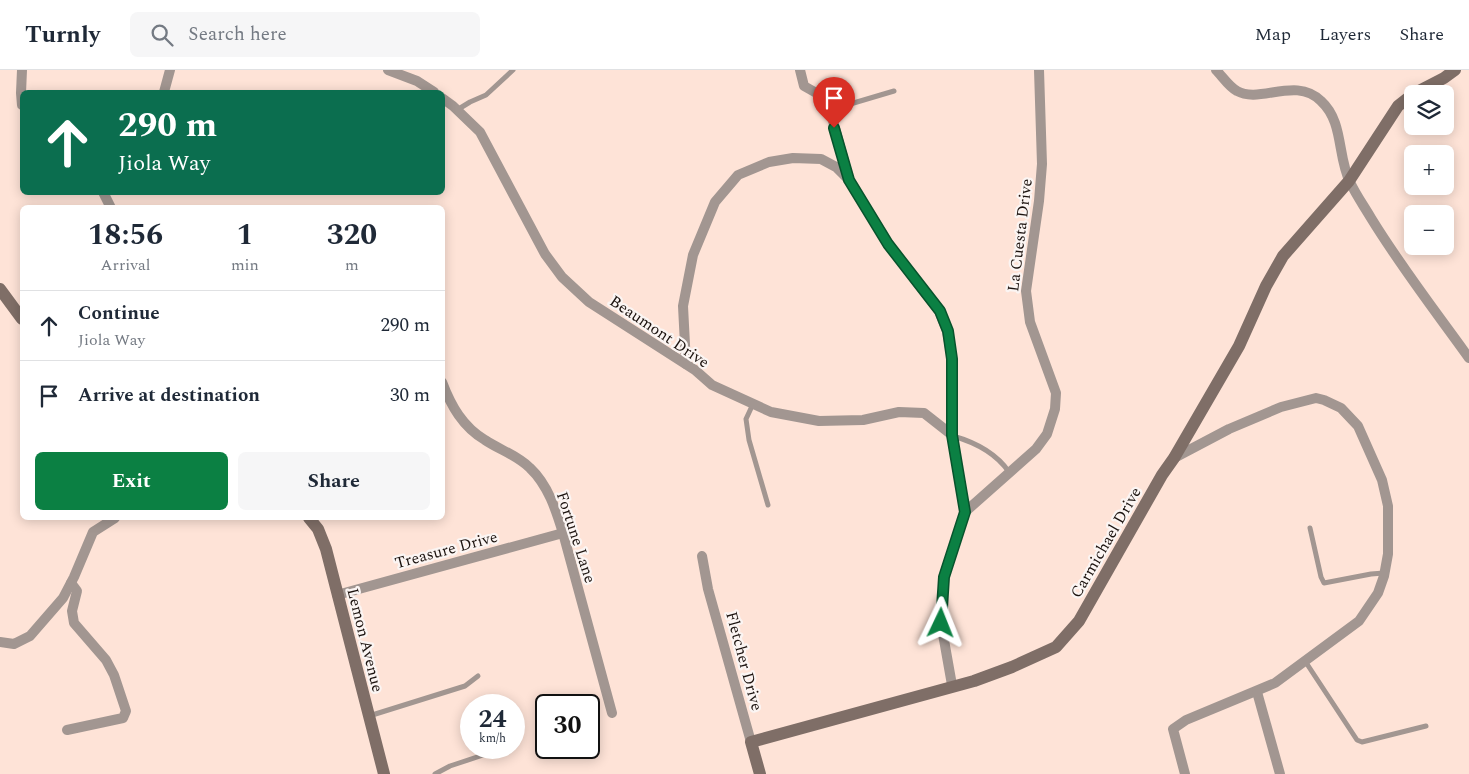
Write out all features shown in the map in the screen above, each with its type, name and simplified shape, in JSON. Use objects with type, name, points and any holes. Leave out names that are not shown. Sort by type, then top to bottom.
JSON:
[{"type":"street","points":[[21,90],[22,70]]},
{"type":"street","points":[[165,90],[170,70]]},
{"type":"street","points":[[388,70],[418,81],[431,90]]},
{"type":"street","points":[[800,70],[804,86],[826,100],[849,180]]},
{"type":"street","name":"La Cuesta Drive","points":[[965,512],[1036,449],[1047,434],[1053,417],[1056,394],[1030,322],[1026,298],[1026,280],[1040,201],[1042,146],[1039,70]]},
{"type":"street","points":[[1216,70],[1237,91],[1248,94],[1298,90],[1311,94],[1322,102],[1338,130],[1349,182],[1394,255],[1469,358]]},
{"type":"street","name":"Carmichael Drive","points":[[1430,85],[1455,70]]},
{"type":"street","name":"Beaumont Drive","points":[[445,100],[480,132],[545,254],[562,277],[589,302],[695,370],[712,385],[771,412],[819,422],[863,420],[899,412],[924,413],[952,435]]},
{"type":"street","name":"Carmichael Drive","points":[[751,742],[974,681],[1012,668],[1056,647],[1079,621],[1162,475],[1174,458],[1239,346],[1266,286],[1283,256],[1349,182],[1398,106],[1404,101]]},
{"type":"street","points":[[686,364],[683,306],[693,256],[715,202],[738,175],[769,162],[793,158],[821,159],[836,167],[849,180],[888,244],[940,311],[948,331],[952,359],[952,435],[965,512],[944,577],[941,623],[952,686]]},
{"type":"street","points":[[0,289],[20,315]]},
{"type":"street","name":"Fortune Lane","points":[[445,389],[452,406],[466,425],[484,440],[523,461],[540,478],[555,508],[563,533],[612,713]]},
{"type":"street","points":[[1174,458],[1281,407],[1316,398],[1333,404],[1348,414],[1358,426],[1382,480],[1388,506],[1388,554],[1385,573],[1378,593],[1359,621],[1275,683],[1186,720],[1173,729],[1185,774]]},
{"type":"street","points":[[0,642],[14,644],[30,636],[63,598],[93,532],[112,520]]},
{"type":"street","name":"Lemon Avenue","points":[[311,520],[318,529],[326,549],[384,774]]},
{"type":"street","name":"Treasure Drive","points":[[337,594],[563,533]]},
{"type":"street","name":"Fletcher Drive","points":[[702,556],[708,589],[760,774]]},
{"type":"street","points":[[67,730],[122,718],[126,711],[114,675],[106,660],[74,623],[72,611],[77,591],[71,583]]},
{"type":"street","points":[[1257,692],[1280,774]]},
{"type":"lane","points":[[457,110],[486,94],[513,70]]},
{"type":"lane","points":[[830,110],[894,91]]},
{"type":"lane","points":[[753,404],[746,419],[748,440],[768,505]]},
{"type":"lane","points":[[952,435],[968,440],[1001,460],[1010,473]]},
{"type":"lane","points":[[1310,528],[1321,577],[1324,582],[1385,573]]},
{"type":"lane","points":[[1305,661],[1357,740],[1362,742],[1426,726]]},
{"type":"lane","points":[[369,717],[465,686],[478,676]]},
{"type":"lane","points":[[435,774],[450,766],[471,759]]},
{"type":"route","points":[[834,128],[849,180],[888,244],[940,311],[948,331],[952,359],[952,435],[965,512],[944,577],[941,623]]}]
